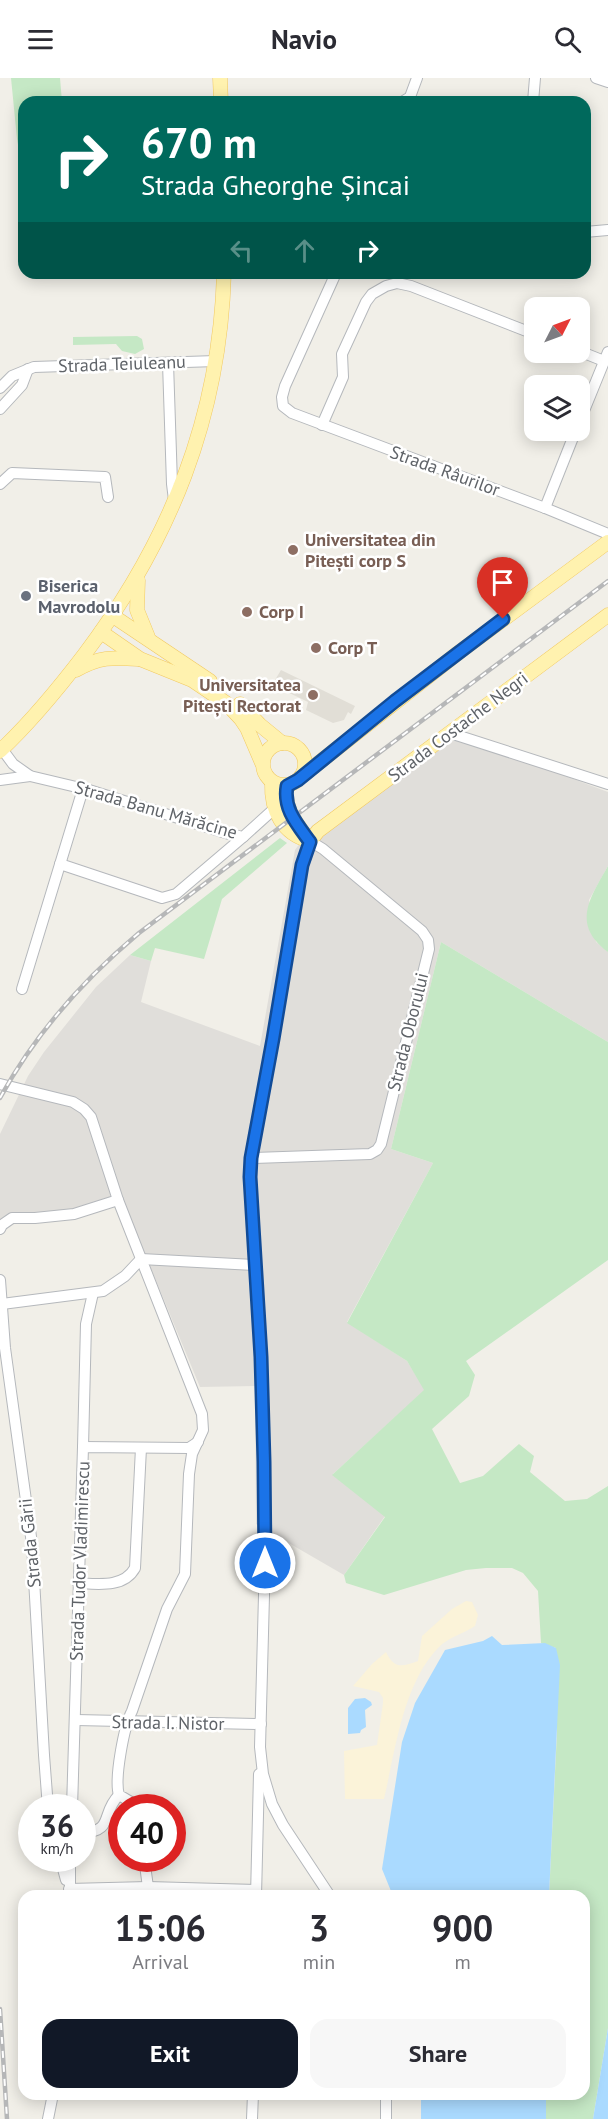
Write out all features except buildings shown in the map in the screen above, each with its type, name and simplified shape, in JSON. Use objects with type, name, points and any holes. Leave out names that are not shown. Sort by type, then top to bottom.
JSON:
[{"type":"main road","points":[[220,78],[221,96]]},
{"type":"main road","points":[[1,750],[42,707],[113,616],[139,575],[175,504],[202,424],[216,361],[222,319],[224,279]]},
{"type":"main road","points":[[272,783],[287,786],[298,780],[458,653],[608,542]]},
{"type":"main road","points":[[139,575],[137,610],[149,638]]},
{"type":"main road","points":[[113,616],[149,638],[226,693],[282,743],[295,746],[305,762],[302,776]]},
{"type":"main road","name":"Strada Costache Negri","points":[[310,842],[318,831],[607,617]]},
{"type":"main road","points":[[101,632],[140,659],[192,680],[226,703],[247,728],[265,774],[272,783],[274,810],[289,831],[310,842]]},
{"type":"main road","points":[[69,674],[103,658],[140,659]]},
{"type":"main road","points":[[262,763],[266,752],[271,747],[282,743]]},
{"type":"main road","points":[[303,756],[328,756]]},
{"type":"main road","points":[[287,786],[285,797],[289,811],[310,842]]},
{"type":"street","points":[[410,96],[417,78]]},
{"type":"street","points":[[534,96],[535,78]]},
{"type":"street","points":[[596,78],[608,82]]},
{"type":"street","points":[[591,231],[608,230]]},
{"type":"street","name":"Strada Râurilor","points":[[333,279],[285,386],[283,406],[292,413],[322,425],[608,534]]},
{"type":"street","points":[[322,425],[343,376],[342,354],[366,302],[372,294],[386,286],[397,283],[411,286],[524,330]]},
{"type":"street","points":[[590,353],[606,356],[590,396]]},
{"type":"street","name":"Strada Teiuleanu","points":[[28,369],[40,366],[216,361]]},
{"type":"street","points":[[168,363],[172,484],[175,504]]},
{"type":"street","points":[[0,388],[12,376],[28,369]]},
{"type":"street","points":[[0,409],[22,385],[28,369]]},
{"type":"street","points":[[544,508],[571,441]]},
{"type":"street","points":[[0,484],[12,473],[105,477],[108,497]]},
{"type":"street","points":[[450,733],[608,784]]},
{"type":"street","name":"Strada Banu Mărăcine","points":[[1,750],[13,765],[30,776],[83,789],[243,837],[274,810]]},
{"type":"street","name":"Strada Banu Mărăcine","points":[[0,780],[30,776]]},
{"type":"street","points":[[22,989],[83,789]]},
{"type":"street","points":[[60,864],[162,898],[169,898],[243,837]]},
{"type":"street","points":[[256,1890],[264,1595],[264,1462],[261,1357],[250,1177],[251,1158],[302,865],[310,842]]},
{"type":"street","name":"Strada Oborului","points":[[251,1158],[370,1154],[377,1150],[381,1144],[429,949],[428,940],[422,931],[323,849],[310,842]]},
{"type":"street","points":[[0,1084],[73,1102],[91,1117],[118,1200],[202,1414],[203,1430],[192,1454],[189,1474],[185,1574],[168,1605],[126,1723],[119,1767],[119,1794]]},
{"type":"street","points":[[1,1227],[12,1218],[74,1214],[118,1200]]},
{"type":"street","points":[[2,1304],[103,1291],[115,1284],[141,1259],[254,1264]]},
{"type":"street","name":"Strada Gării","points":[[0,1280],[4,1348],[32,1544],[47,1794]]},
{"type":"street","points":[[83,1447],[86,1324],[93,1293]]},
{"type":"street","name":"Strada Tudor Vladimirescu","points":[[73,1794],[83,1447],[189,1448],[198,1442]]},
{"type":"street","points":[[78,1583],[108,1584],[126,1579],[135,1568],[141,1448]]},
{"type":"street","name":"Strada I. Nistor","points":[[76,1720],[126,1723],[261,1724]]},
{"type":"street","points":[[260,1747],[263,1774],[272,1804],[295,1845],[326,1890]]},
{"type":"street","points":[[96,1832],[102,1828],[108,1811]]},
{"type":"street","points":[[64,1872],[69,1890]]},
{"type":"street","points":[[70,1872],[70,1890]]},
{"type":"street","points":[[146,1872],[148,1887]]},
{"type":"street","points":[[101,1890],[148,1887],[202,1890]]},
{"type":"street","points":[[48,2119],[51,2100]]},
{"type":"street","points":[[252,2119],[253,2100]]},
{"type":"street","points":[[386,2100],[386,2119]]},
{"type":"shaded area","name":"Universitatea Pitești Rectorat","points":[[281,670],[355,706],[351,714],[348,712],[344,720],[333,723],[306,710],[308,702],[279,688],[279,682],[275,680]]},
{"type":"shaded area","points":[[445,731],[608,792],[608,866],[589,900],[596,942],[608,952],[608,1042],[441,942],[391,1149],[433,1163],[347,1322],[407,1361],[425,1390],[333,1474],[385,1516],[344,1575],[256,1524],[255,1386],[200,1387],[123,1201],[0,1220],[0,1134],[28,1076],[44,1052],[96,987],[130,955],[151,961],[141,1002],[260,1046],[295,850],[312,826]]},
{"type":"green space","points":[[11,78],[60,78],[62,96],[18,96],[18,145]]},
{"type":"green space","points":[[137,336],[142,339],[144,349],[135,354],[122,351],[116,344],[73,345],[73,337]]},
{"type":"green space","points":[[280,838],[287,843],[222,899],[204,959],[155,948],[151,961],[130,955]]},
{"type":"green space","points":[[608,866],[608,952],[597,942],[590,931],[587,910],[595,889]]},
{"type":"green space","points":[[441,942],[608,1042],[608,1260],[466,1361],[475,1375],[469,1396],[432,1429],[460,1483],[483,1476],[519,1444],[534,1456],[530,1472],[565,1501],[587,1499],[608,1486],[608,2028],[593,2119],[546,2119],[546,2100],[590,2100],[590,1890],[549,1890],[557,1732],[556,1648],[541,1643],[538,1591],[523,1573],[512,1568],[466,1570],[384,1595],[346,1583],[344,1575],[385,1517],[332,1475],[424,1390],[407,1361],[347,1323],[433,1163],[391,1149]]},
{"type":"sand","points":[[466,1601],[472,1602],[478,1615],[475,1626],[439,1647],[417,1679],[402,1719],[384,1799],[345,1799],[344,1751],[377,1745],[383,1703],[379,1692],[353,1686],[386,1652],[395,1664],[407,1665],[418,1661],[422,1636],[452,1609]]},
{"type":"water","points":[[492,1636],[502,1645],[545,1643],[556,1648],[560,1665],[549,1890],[391,1890],[382,1869],[402,1742],[415,1703],[445,1650],[483,1641]]},
{"type":"water","points":[[365,1698],[372,1705],[365,1710],[366,1727],[360,1733],[348,1734],[348,1708],[355,1699]]},
{"type":"water","points":[[608,2028],[608,2119],[593,2119]]},
{"type":"water","points":[[421,2100],[546,2100],[546,2119],[421,2119]]},
{"type":"railway","points":[[0,1098],[29,1052],[62,1009],[118,951],[139,933],[608,581]]},
{"type":"railway","points":[[0,2009],[7,2119]]},
{"type":"place","name":"Universitatea din Pitești corp S","points":[[293,550]]},
{"type":"place","name":"Biserica Mavrodolu","points":[[26,596]]},
{"type":"place","name":"Corp I","points":[[247,612]]},
{"type":"place","name":"Corp T","points":[[316,648]]},
{"type":"place","name":"Universitatea Pitești Rectorat","points":[[313,695]]},
{"type":"route","points":[[265,1563],[261,1357],[250,1177],[251,1158],[288,940],[302,865],[310,842],[286,805],[287,786],[293,784],[395,701],[503,619]]}]
